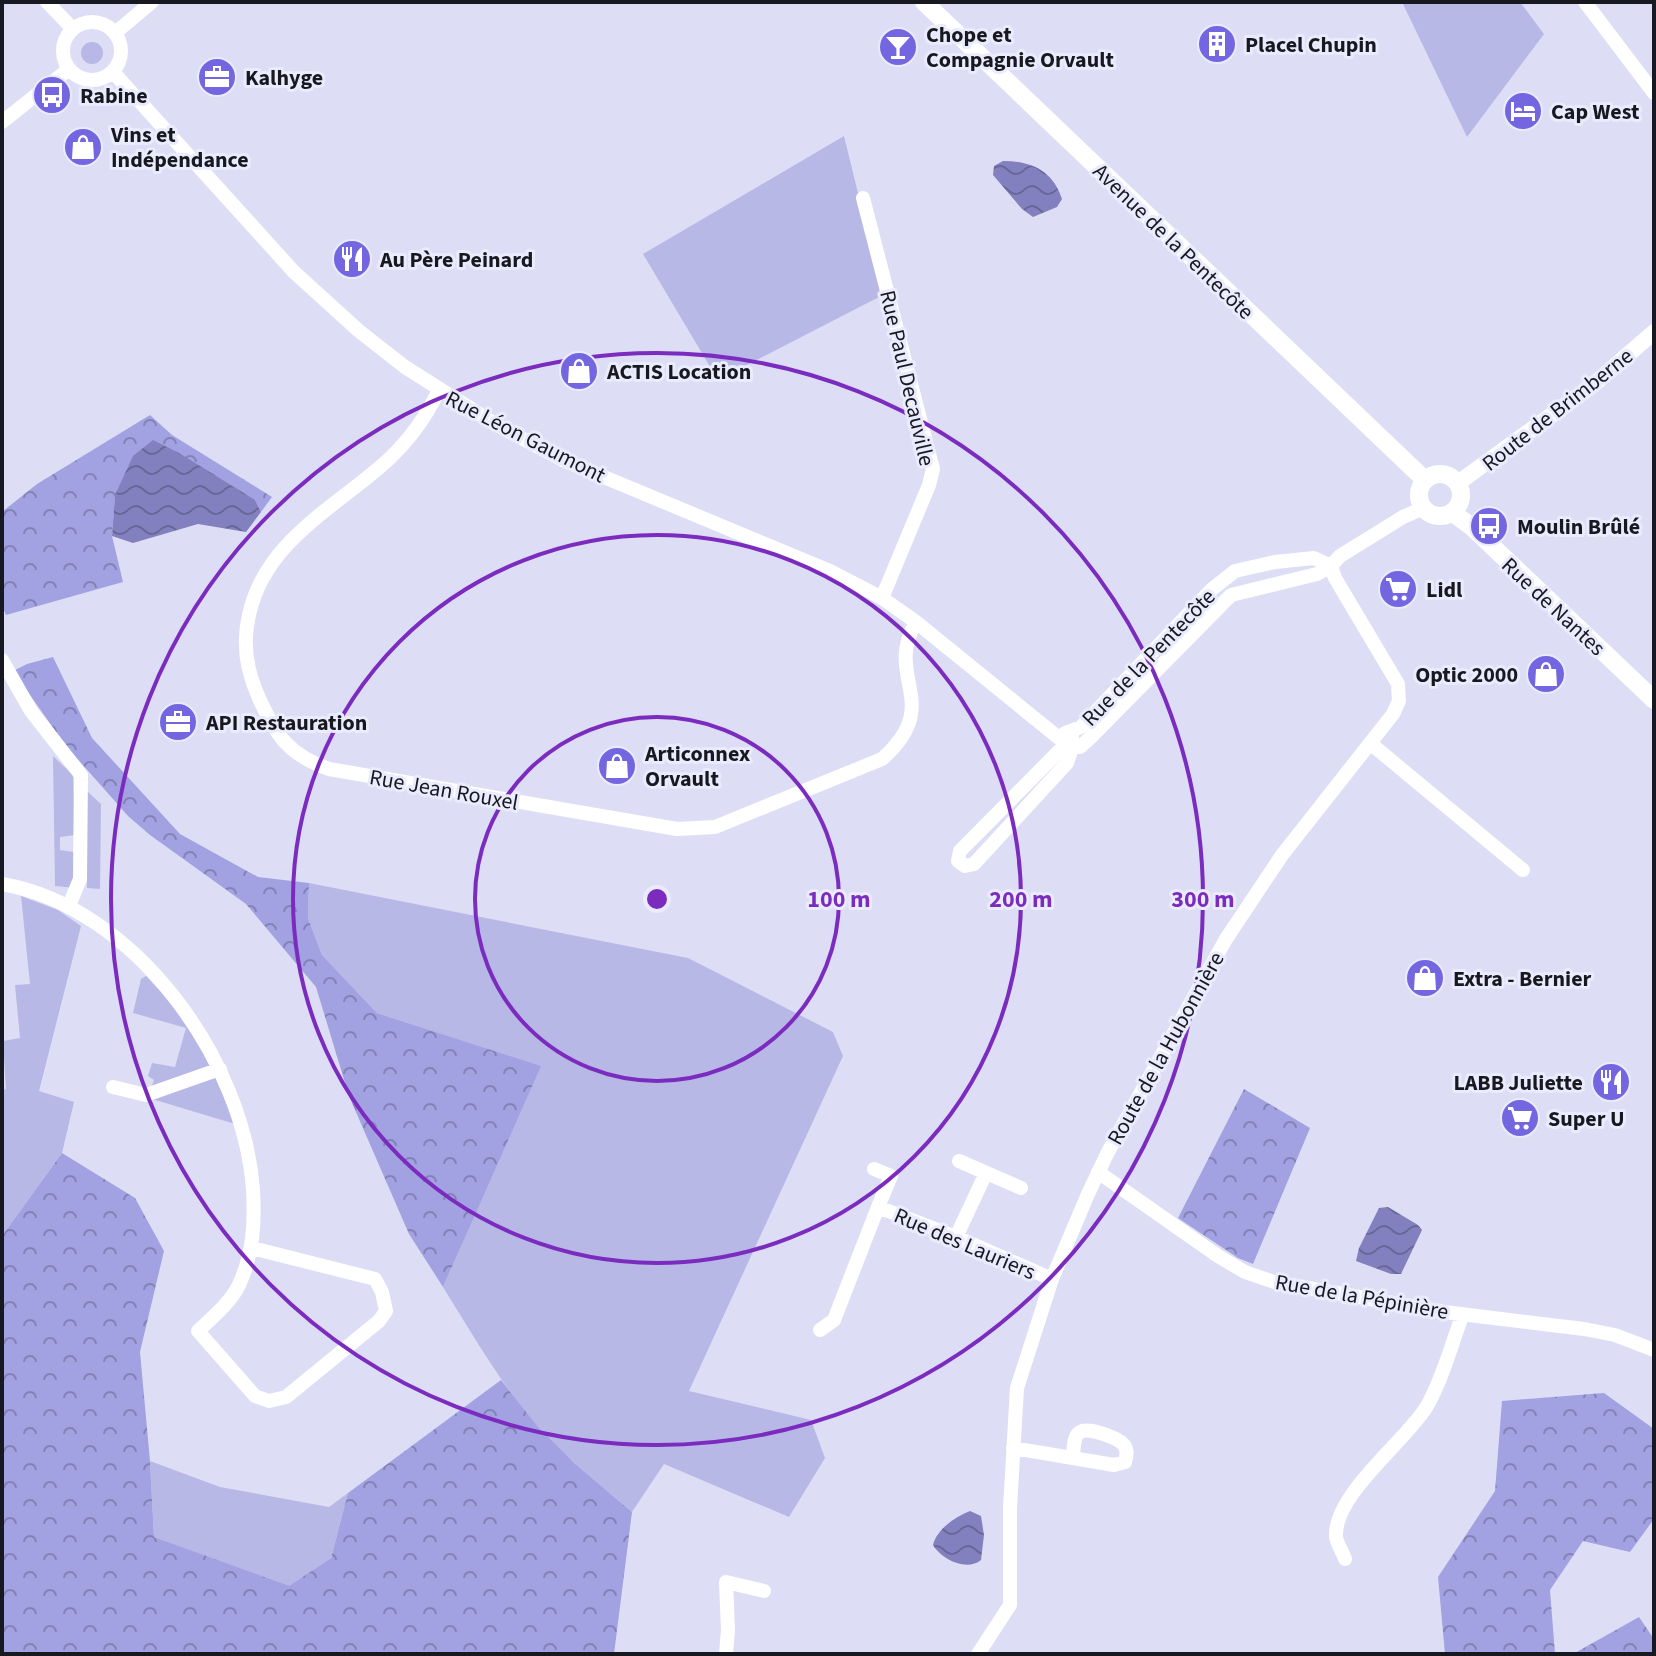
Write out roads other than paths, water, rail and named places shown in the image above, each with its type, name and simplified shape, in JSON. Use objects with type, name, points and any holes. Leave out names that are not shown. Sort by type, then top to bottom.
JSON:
[{"type":"main road","name":"Avenue de la Pentecôte","points":[[924,2],[1425,480]]},
{"type":"main road","points":[[1442,474],[1449,475],[1458,483],[1462,496],[1453,513],[1440,517],[1423,508],[1419,497],[1425,480],[1442,474]]},
{"type":"main road","name":"Rue de Nantes","points":[[1453,513],[1472,527],[1654,700]]},
{"type":"street","points":[[47,2],[73,29]]},
{"type":"street","points":[[115,33],[152,2]]},
{"type":"street","points":[[1585,2],[1654,93]]},
{"type":"street","points":[[90,22],[99,23],[115,33],[121,48],[118,65],[113,72],[95,80],[85,80],[69,69],[62,53],[67,35],[73,29],[90,22]]},
{"type":"street","points":[[2,122],[69,69]]},
{"type":"street","name":"Rue Léon Gaumont","points":[[113,72],[318,296],[405,367],[439,390],[563,460],[830,571],[882,598],[1050,729],[1074,740]]},
{"type":"street","name":"Rue Paul Decauville","points":[[863,198],[933,469],[882,598]]},
{"type":"street","name":"Route de Brimberne","points":[[1458,483],[1593,385],[1654,332]]},
{"type":"street","name":"Rue Jean Rouxel","points":[[439,390],[404,444],[292,538],[267,567],[256,588],[245,644],[254,689],[282,740],[313,763],[329,769],[677,829],[715,827],[882,759],[899,744],[909,726],[913,708],[904,657],[908,636],[916,622]]},
{"type":"street","points":[[1331,566],[1340,556],[1423,508]]},
{"type":"street","name":"Rue de la Pentecôte","points":[[1331,566],[1314,558],[1235,571],[1211,590],[1074,740],[1067,763],[974,864],[965,866],[958,861],[960,851],[1074,740],[1231,595],[1317,574],[1331,566]]},
{"type":"street","points":[[1265,564],[1254,571],[1256,578],[1270,585]]},
{"type":"street","name":"Route de la Hubonnière","points":[[978,1654],[1010,1605],[1010,1508],[1017,1388],[1052,1279],[1098,1172],[1226,939],[1282,855],[1393,714],[1399,701],[1398,684],[1335,578],[1331,566]]},
{"type":"street","points":[[2,660],[31,711],[81,775],[80,879],[69,906]]},
{"type":"street","points":[[1370,743],[1523,870]]},
{"type":"street","points":[[2,884],[21,887],[69,906],[116,939],[149,968],[191,1019],[220,1069],[243,1131],[251,1166],[255,1216],[252,1248],[238,1288],[198,1331],[255,1396],[278,1400],[286,1397],[385,1315],[382,1292],[375,1279],[252,1248]]},
{"type":"street","points":[[113,1087],[146,1095],[220,1069]]},
{"type":"street","points":[[959,1161],[1021,1188]]},
{"type":"street","name":"Rue des Lauriers","points":[[820,1330],[834,1320],[891,1176],[874,1169]]},
{"type":"street","name":"Rue de la Pépinière","points":[[1098,1172],[1245,1272],[1311,1290],[1599,1332],[1654,1350]]},
{"type":"street","points":[[956,1237],[986,1173]]},
{"type":"street","name":"Rue des Lauriers","points":[[878,1207],[1052,1279]]},
{"type":"street","points":[[1345,1559],[1336,1537],[1342,1514],[1374,1465],[1425,1410],[1436,1389],[1463,1314]]},
{"type":"street","points":[[1013,1448],[1073,1456]]},
{"type":"street","points":[[726,1654],[726,1582],[764,1591]]},
{"type":"water","points":[[1003,161],[1023,163],[1047,175],[1062,199],[1057,207],[1033,217],[1022,209],[993,175],[994,166]]},
{"type":"water","points":[[153,440],[255,500],[261,512],[246,532],[198,524],[133,543],[112,536],[115,495],[133,456]]},
{"type":"water","points":[[1388,1207],[1422,1230],[1401,1274],[1391,1274],[1356,1261],[1359,1248],[1379,1208]]},
{"type":"water","points":[[970,1511],[981,1516],[984,1535],[981,1560],[969,1565],[948,1559],[933,1545],[947,1524]]},
{"type":"place","name":"Placel Chupin","points":[[1217,44]]},
{"type":"place","name":"Chope et Compagnie Orvault","points":[[898,47]]},
{"type":"place","name":"Kalhyge","points":[[217,77]]},
{"type":"place","name":"Rabine","points":[[52,95]]},
{"type":"place","name":"Cap West","points":[[1523,111]]},
{"type":"place","name":"Vins et Indépendance","points":[[83,147]]},
{"type":"place","name":"Au Père Peinard","points":[[352,259]]},
{"type":"place","name":"ACTIS Location","points":[[579,371]]},
{"type":"place","name":"Moulin Brûlé","points":[[1489,526]]},
{"type":"place","name":"Lidl","points":[[1398,589]]},
{"type":"place","name":"Optic 2000","points":[[1546,674]]},
{"type":"place","name":"API Restauration","points":[[178,722]]},
{"type":"place","name":"Articonnex Orvault","points":[[617,766]]},
{"type":"place","name":"Extra - Bernier","points":[[1425,978]]},
{"type":"place","name":"LABB Juliette","points":[[1611,1082]]},
{"type":"place","name":"Super U","points":[[1520,1118]]}]
